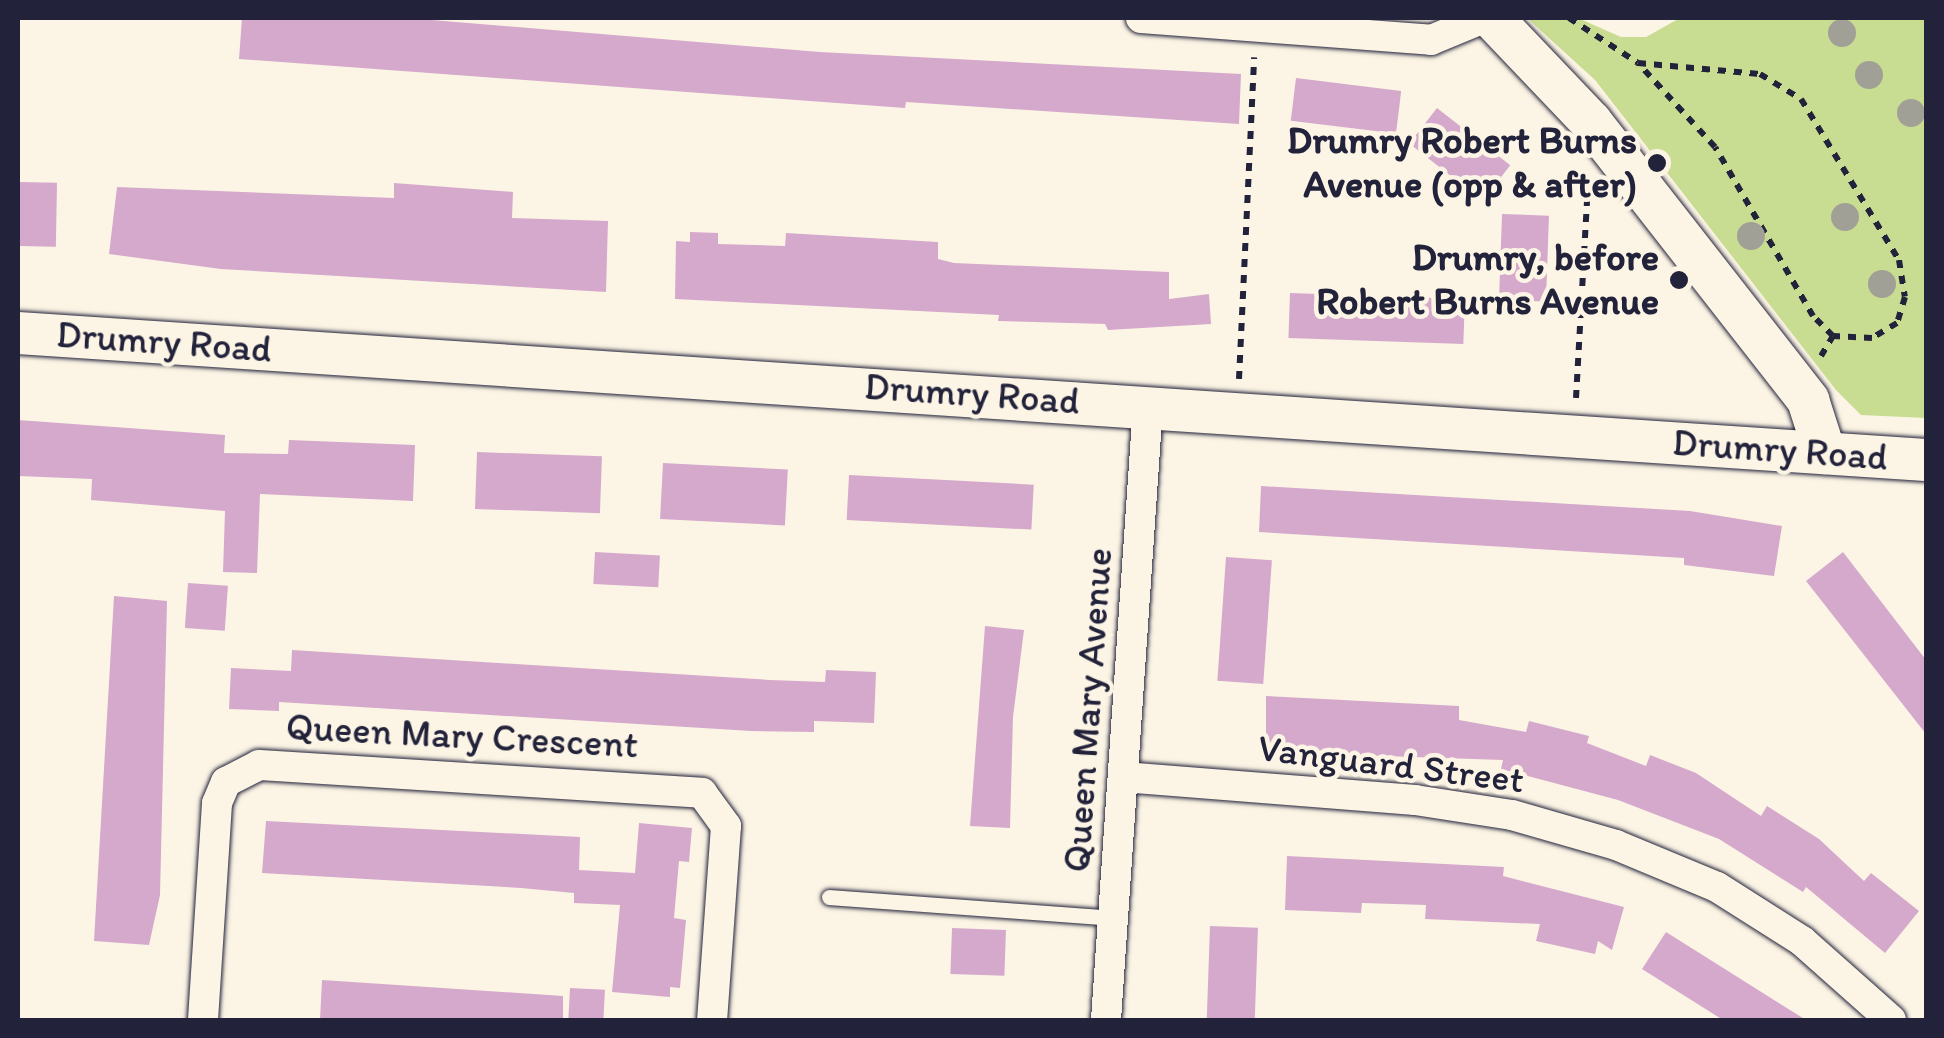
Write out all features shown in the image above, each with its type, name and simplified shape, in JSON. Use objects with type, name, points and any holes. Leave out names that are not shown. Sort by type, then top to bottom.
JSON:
[{"type":"main road","points":[[1492,18],[1591,122],[1808,400],[1825,453]]},
{"type":"main road","name":"Drumry Road","points":[[18,333],[1238,410],[1926,460]]},
{"type":"street","points":[[1142,18],[1255,30],[1432,40],[1484,18]]},
{"type":"street","name":"Queen Mary Avenue","points":[[1106,1020],[1148,406]]},
{"type":"street","name":"Queen Mary Crescent","points":[[203,1020],[217,803],[226,782],[259,765],[702,793],[726,826],[720,1020]]},
{"type":"street","name":"Vanguard Street","points":[[1124,776],[1415,800],[1512,815],[1616,845],[1717,887],[1802,941],[1891,1020]]},
{"type":"lane","points":[[829,896],[1114,918]]},
{"type":"path","points":[[1569,18],[1638,64],[1715,147],[1813,316],[1833,336],[1872,338],[1897,323],[1905,296],[1899,260],[1801,99],[1760,74],[1638,64]]},
{"type":"path","points":[[1238,410],[1255,30]]},
{"type":"path","points":[[1574,434],[1591,122]]},
{"type":"green space","points":[[1527,18],[1578,18],[1621,37],[1646,37],[1680,18],[1926,18],[1926,418],[1861,415],[1836,390],[1595,80]]},
{"type":"building","points":[[242,18],[408,18],[820,52],[1241,74],[1239,124],[906,102],[905,108],[239,59]]},
{"type":"building","points":[[1296,78],[1401,91],[1396,134],[1291,121]]},
{"type":"building","points":[[1437,108],[1510,165],[1483,201],[1409,143]]},
{"type":"building","points":[[18,182],[57,183],[56,247],[18,246]]},
{"type":"building","points":[[394,183],[513,192],[512,218],[608,221],[606,292],[221,269],[109,254],[117,187],[394,198]]},
{"type":"building","points":[[1502,214],[1549,216],[1546,302],[1499,300]]},
{"type":"building","points":[[690,232],[718,233],[718,244],[785,246],[786,233],[938,242],[938,259],[954,263],[1169,272],[1169,299],[1209,294],[1211,324],[1108,330],[1105,324],[998,321],[999,315],[675,299],[676,241],[690,242]]},
{"type":"building","points":[[1290,293],[1465,299],[1463,344],[1288,338]]},
{"type":"building","points":[[18,420],[225,435],[224,453],[288,454],[289,440],[415,445],[413,501],[260,494],[257,573],[223,572],[225,511],[91,500],[92,479],[18,476]]},
{"type":"building","points":[[477,452],[602,456],[600,513],[475,509]]},
{"type":"building","points":[[663,463],[788,470],[785,525],[660,519]]},
{"type":"building","points":[[849,475],[1034,485],[1031,530],[847,520]]},
{"type":"building","points":[[1261,486],[1690,511],[1782,526],[1774,576],[1684,565],[1684,558],[1259,532]]},
{"type":"building","points":[[595,552],[660,555],[658,587],[593,584]]},
{"type":"building","points":[[1843,552],[1926,660],[1926,734],[1806,581]]},
{"type":"building","points":[[1226,557],[1272,560],[1263,684],[1217,681]]},
{"type":"building","points":[[188,583],[228,586],[225,631],[185,628]]},
{"type":"building","points":[[114,596],[167,601],[160,895],[149,945],[94,941]]},
{"type":"building","points":[[985,626],[1024,630],[1013,717],[1010,828],[970,826]]},
{"type":"building","points":[[292,650],[770,680],[825,682],[826,670],[876,672],[874,723],[814,721],[814,732],[751,731],[279,702],[279,711],[229,709],[231,668],[291,671]]},
{"type":"building","points":[[1266,696],[1459,706],[1459,720],[1526,732],[1529,721],[1589,736],[1587,743],[1646,766],[1650,755],[1696,773],[1761,816],[1767,806],[1819,839],[1864,881],[1871,873],[1919,911],[1885,953],[1806,887],[1803,892],[1719,839],[1618,800],[1501,769],[1503,760],[1266,752]]},
{"type":"building","points":[[266,821],[580,837],[579,870],[635,873],[639,823],[692,828],[689,862],[679,861],[674,918],[686,920],[680,988],[670,987],[670,997],[612,992],[620,905],[574,903],[574,893],[521,888],[262,873]]},
{"type":"building","points":[[1287,856],[1504,867],[1503,876],[1624,907],[1612,950],[1598,941],[1595,954],[1536,941],[1540,924],[1425,919],[1426,905],[1362,903],[1361,913],[1285,910]]},
{"type":"building","points":[[1210,926],[1258,928],[1255,1020],[1207,1020]]},
{"type":"building","points":[[952,928],[1006,930],[1004,976],[950,974]]},
{"type":"building","points":[[1666,932],[1806,1020],[1723,1020],[1642,969]]},
{"type":"building","points":[[322,980],[563,996],[563,1020],[320,1020]]},
{"type":"building","points":[[570,988],[605,990],[603,1020],[568,1020]]},
{"type":"place","name":"Drumry Robert Burns Avenue (opp & after)","points":[[1657,163]]},
{"type":"place","name":"Drumry, before Robert Burns Avenue","points":[[1679,280]]}]
